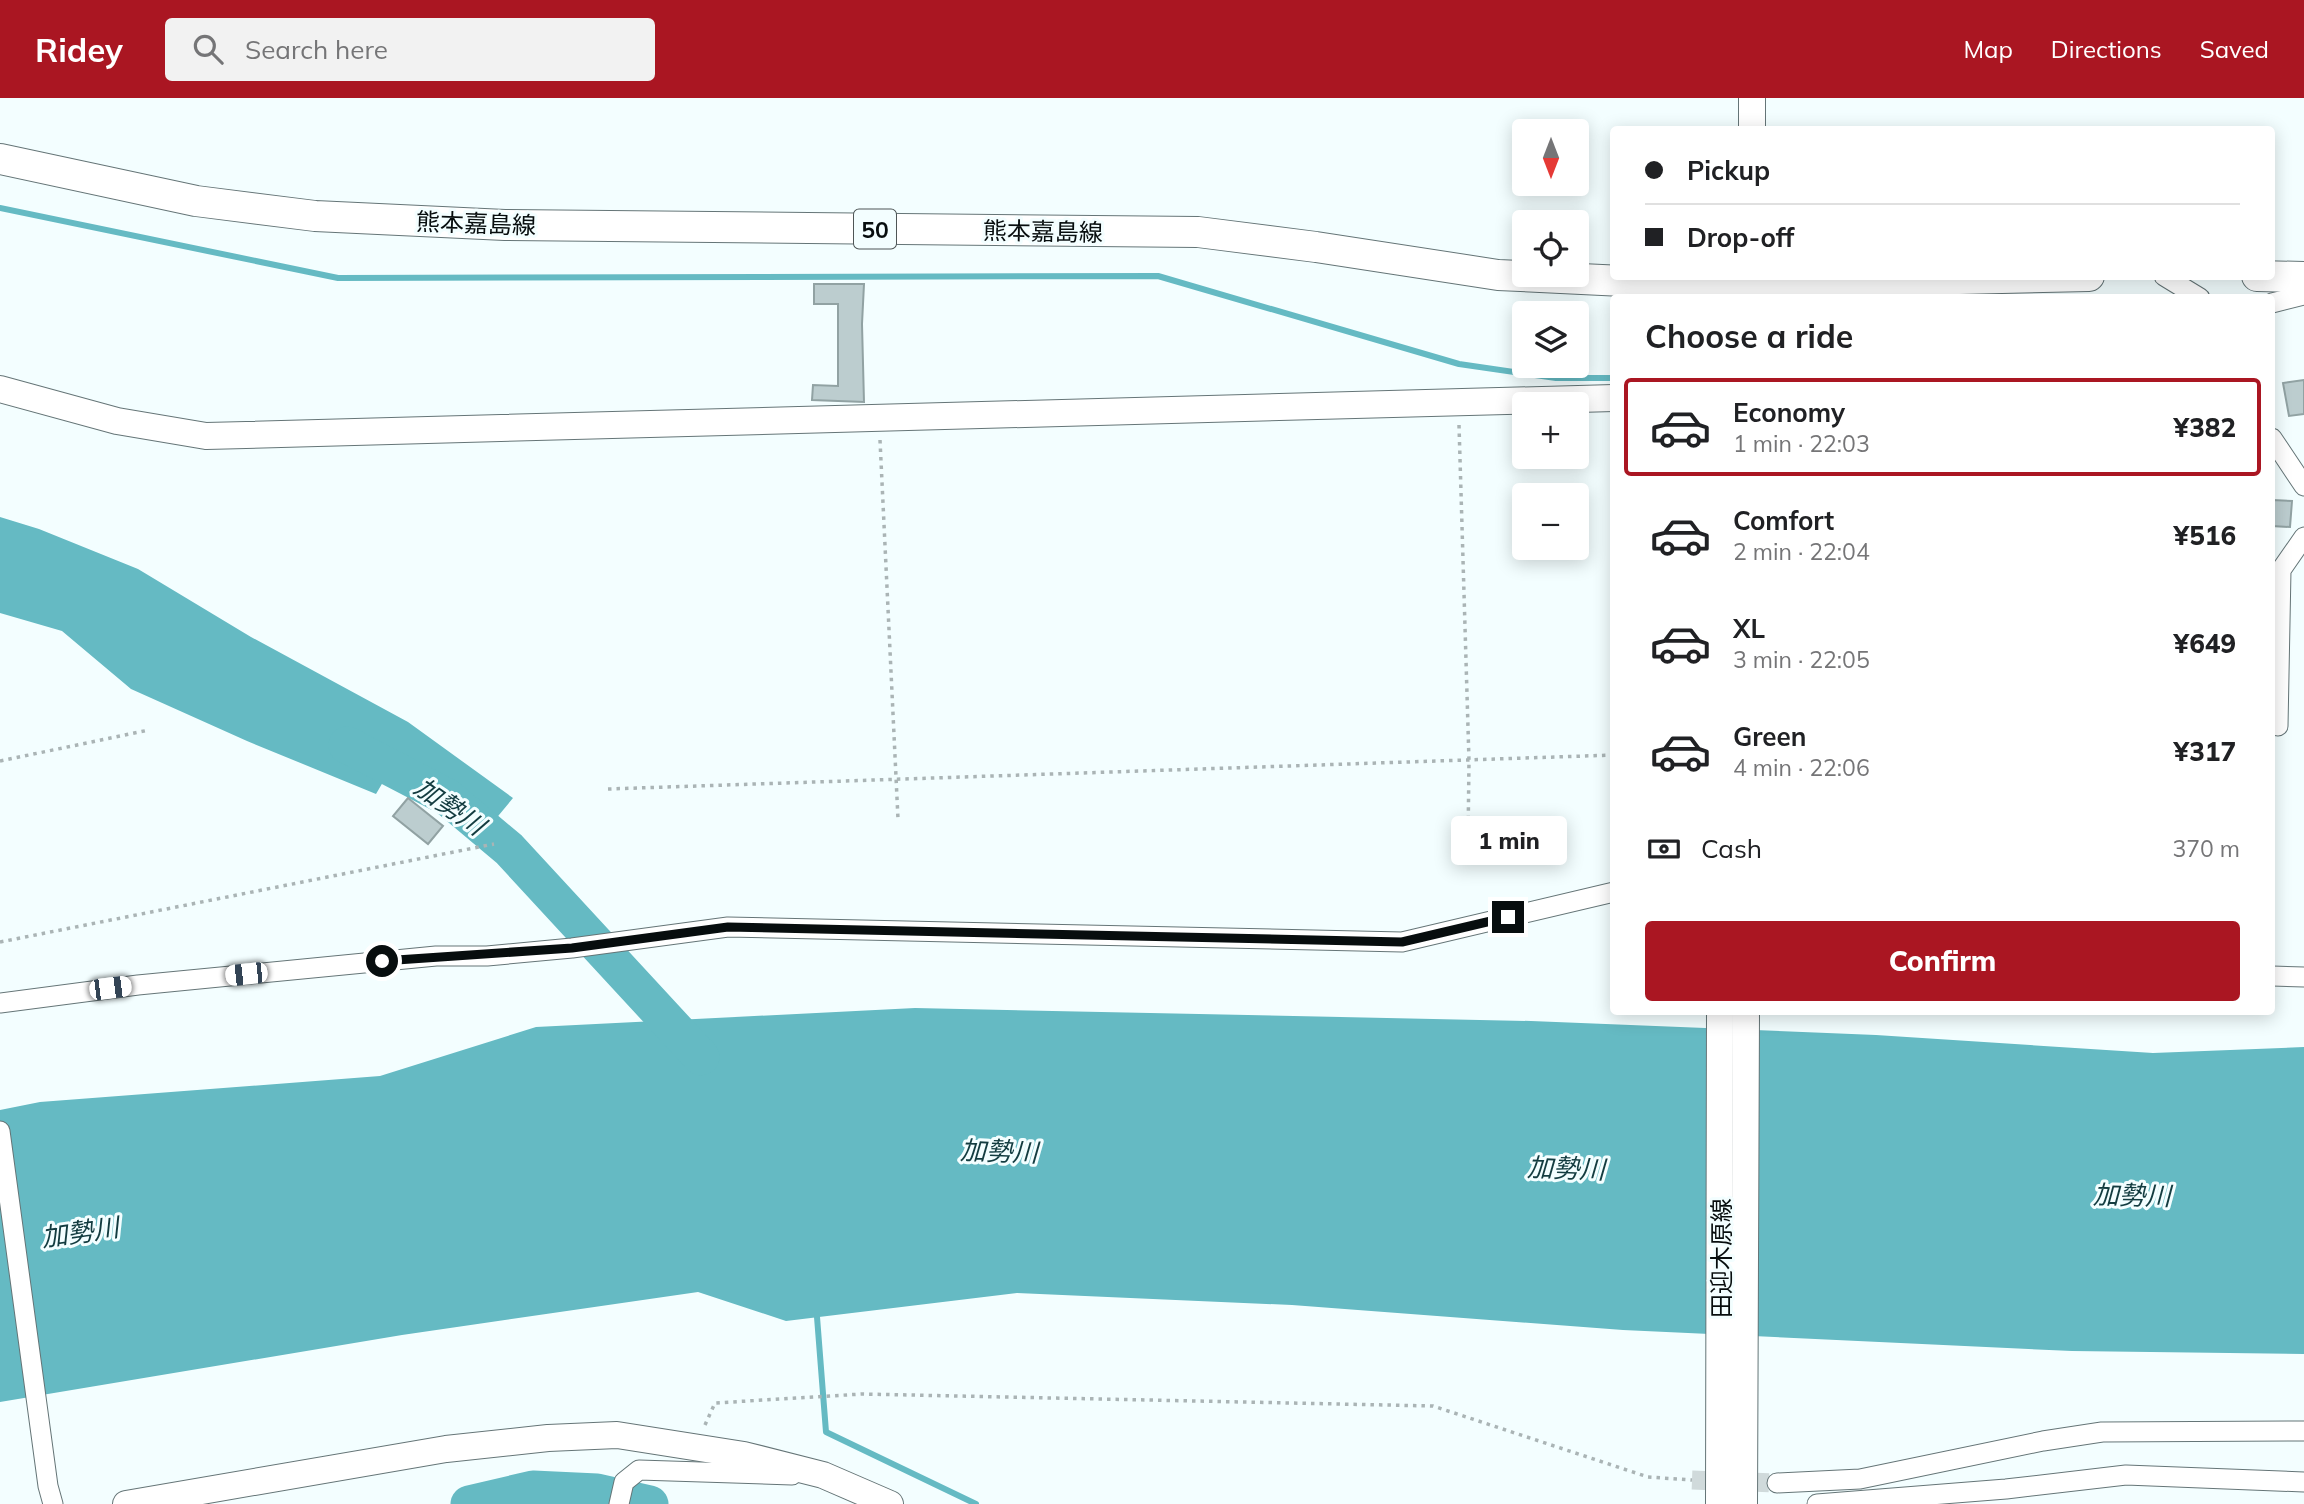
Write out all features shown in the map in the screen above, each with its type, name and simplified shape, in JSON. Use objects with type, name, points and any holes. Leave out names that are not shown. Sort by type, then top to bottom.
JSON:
[{"type":"main road","name":"熊本嘉島線","points":[[0,159],[196,201],[315,216],[505,225],[1198,232],[1498,275],[1751,289],[1985,280]]},
{"type":"main road","points":[[2275,276],[2304,277]]},
{"type":"street","points":[[1752,98],[1752,126]]},
{"type":"street","points":[[2171,280],[2193,294]]},
{"type":"street","points":[[2275,302],[2304,295]]},
{"type":"street","points":[[0,389],[117,421],[206,436],[1610,398]]},
{"type":"street","points":[[2275,442],[2304,486]]},
{"type":"street","points":[[2278,726],[2281,570],[2304,537]]},
{"type":"street","points":[[0,1003],[138,985],[423,957],[487,956],[572,948],[728,927],[1402,942],[1610,893]]},
{"type":"street","points":[[2275,976],[2304,977]]},
{"type":"street","name":"田迎木原線","points":[[1720,1015],[1733,1357],[1744,1504]]},
{"type":"street","name":"田迎木原線","points":[[1719,1504],[1733,1357],[1746,1015]]},
{"type":"street","points":[[0,1131],[50,1495]]},
{"type":"street","points":[[1808,1504],[1777,1483],[1860,1479],[2043,1441],[2102,1432],[2304,1431]]},
{"type":"street","points":[[126,1504],[446,1449],[548,1438],[617,1435],[744,1455],[823,1475],[890,1504]]},
{"type":"street","points":[[619,1504],[624,1482],[639,1470],[823,1475]]},
{"type":"street","points":[[1817,1504],[2006,1489],[2126,1475],[2304,1482]]},
{"type":"path","points":[[1458,401],[1469,761],[1468,842]]},
{"type":"path","points":[[879,418],[898,819]]},
{"type":"path","points":[[0,761],[149,730]]},
{"type":"path","points":[[608,789],[1610,755]]},
{"type":"path","points":[[0,942],[494,844]]},
{"type":"path","points":[[701,1448],[705,1425],[715,1403],[862,1394],[1433,1406],[1648,1478],[1692,1480]]},
{"type":"water","points":[[0,517],[39,529],[138,569],[251,637],[408,722],[513,798],[489,827],[412,765],[393,765],[376,794],[247,741],[131,689],[62,631],[0,613]]},
{"type":"water","points":[[915,1008],[1531,1021],[1876,1035],[2153,1053],[2304,1047],[2304,1354],[2072,1351],[1623,1330],[1292,1305],[1017,1293],[786,1321],[698,1292],[402,1335],[0,1402],[0,1110],[40,1102],[380,1076],[536,1027]]},
{"type":"building","points":[[814,284],[864,284],[864,402],[812,400],[813,385],[838,386],[838,304],[814,304]]},
{"type":"building","points":[[2304,380],[2304,414],[2289,416],[2283,383]]},
{"type":"building","points":[[2275,500],[2292,501],[2290,527],[2275,526]]},
{"type":"building","points":[[408,798],[443,826],[428,844],[393,816]]},
{"type":"waterway","points":[[0,208],[338,278],[1158,276],[1459,364],[1556,378],[1610,378]]},
{"type":"waterway","name":"加勢川","points":[[347,745],[447,797],[509,849],[701,1057]]},
{"type":"waterway","points":[[817,1317],[826,1432],[976,1504]]},
{"type":"waterway","points":[[469,1504],[533,1489],[597,1492],[650,1504]]},
{"type":"tunnel","points":[[1692,1480],[1777,1483]]},
{"type":"route","points":[[382,961],[436,956],[487,956],[572,948],[728,927],[1402,942],[1508,917]]}]
